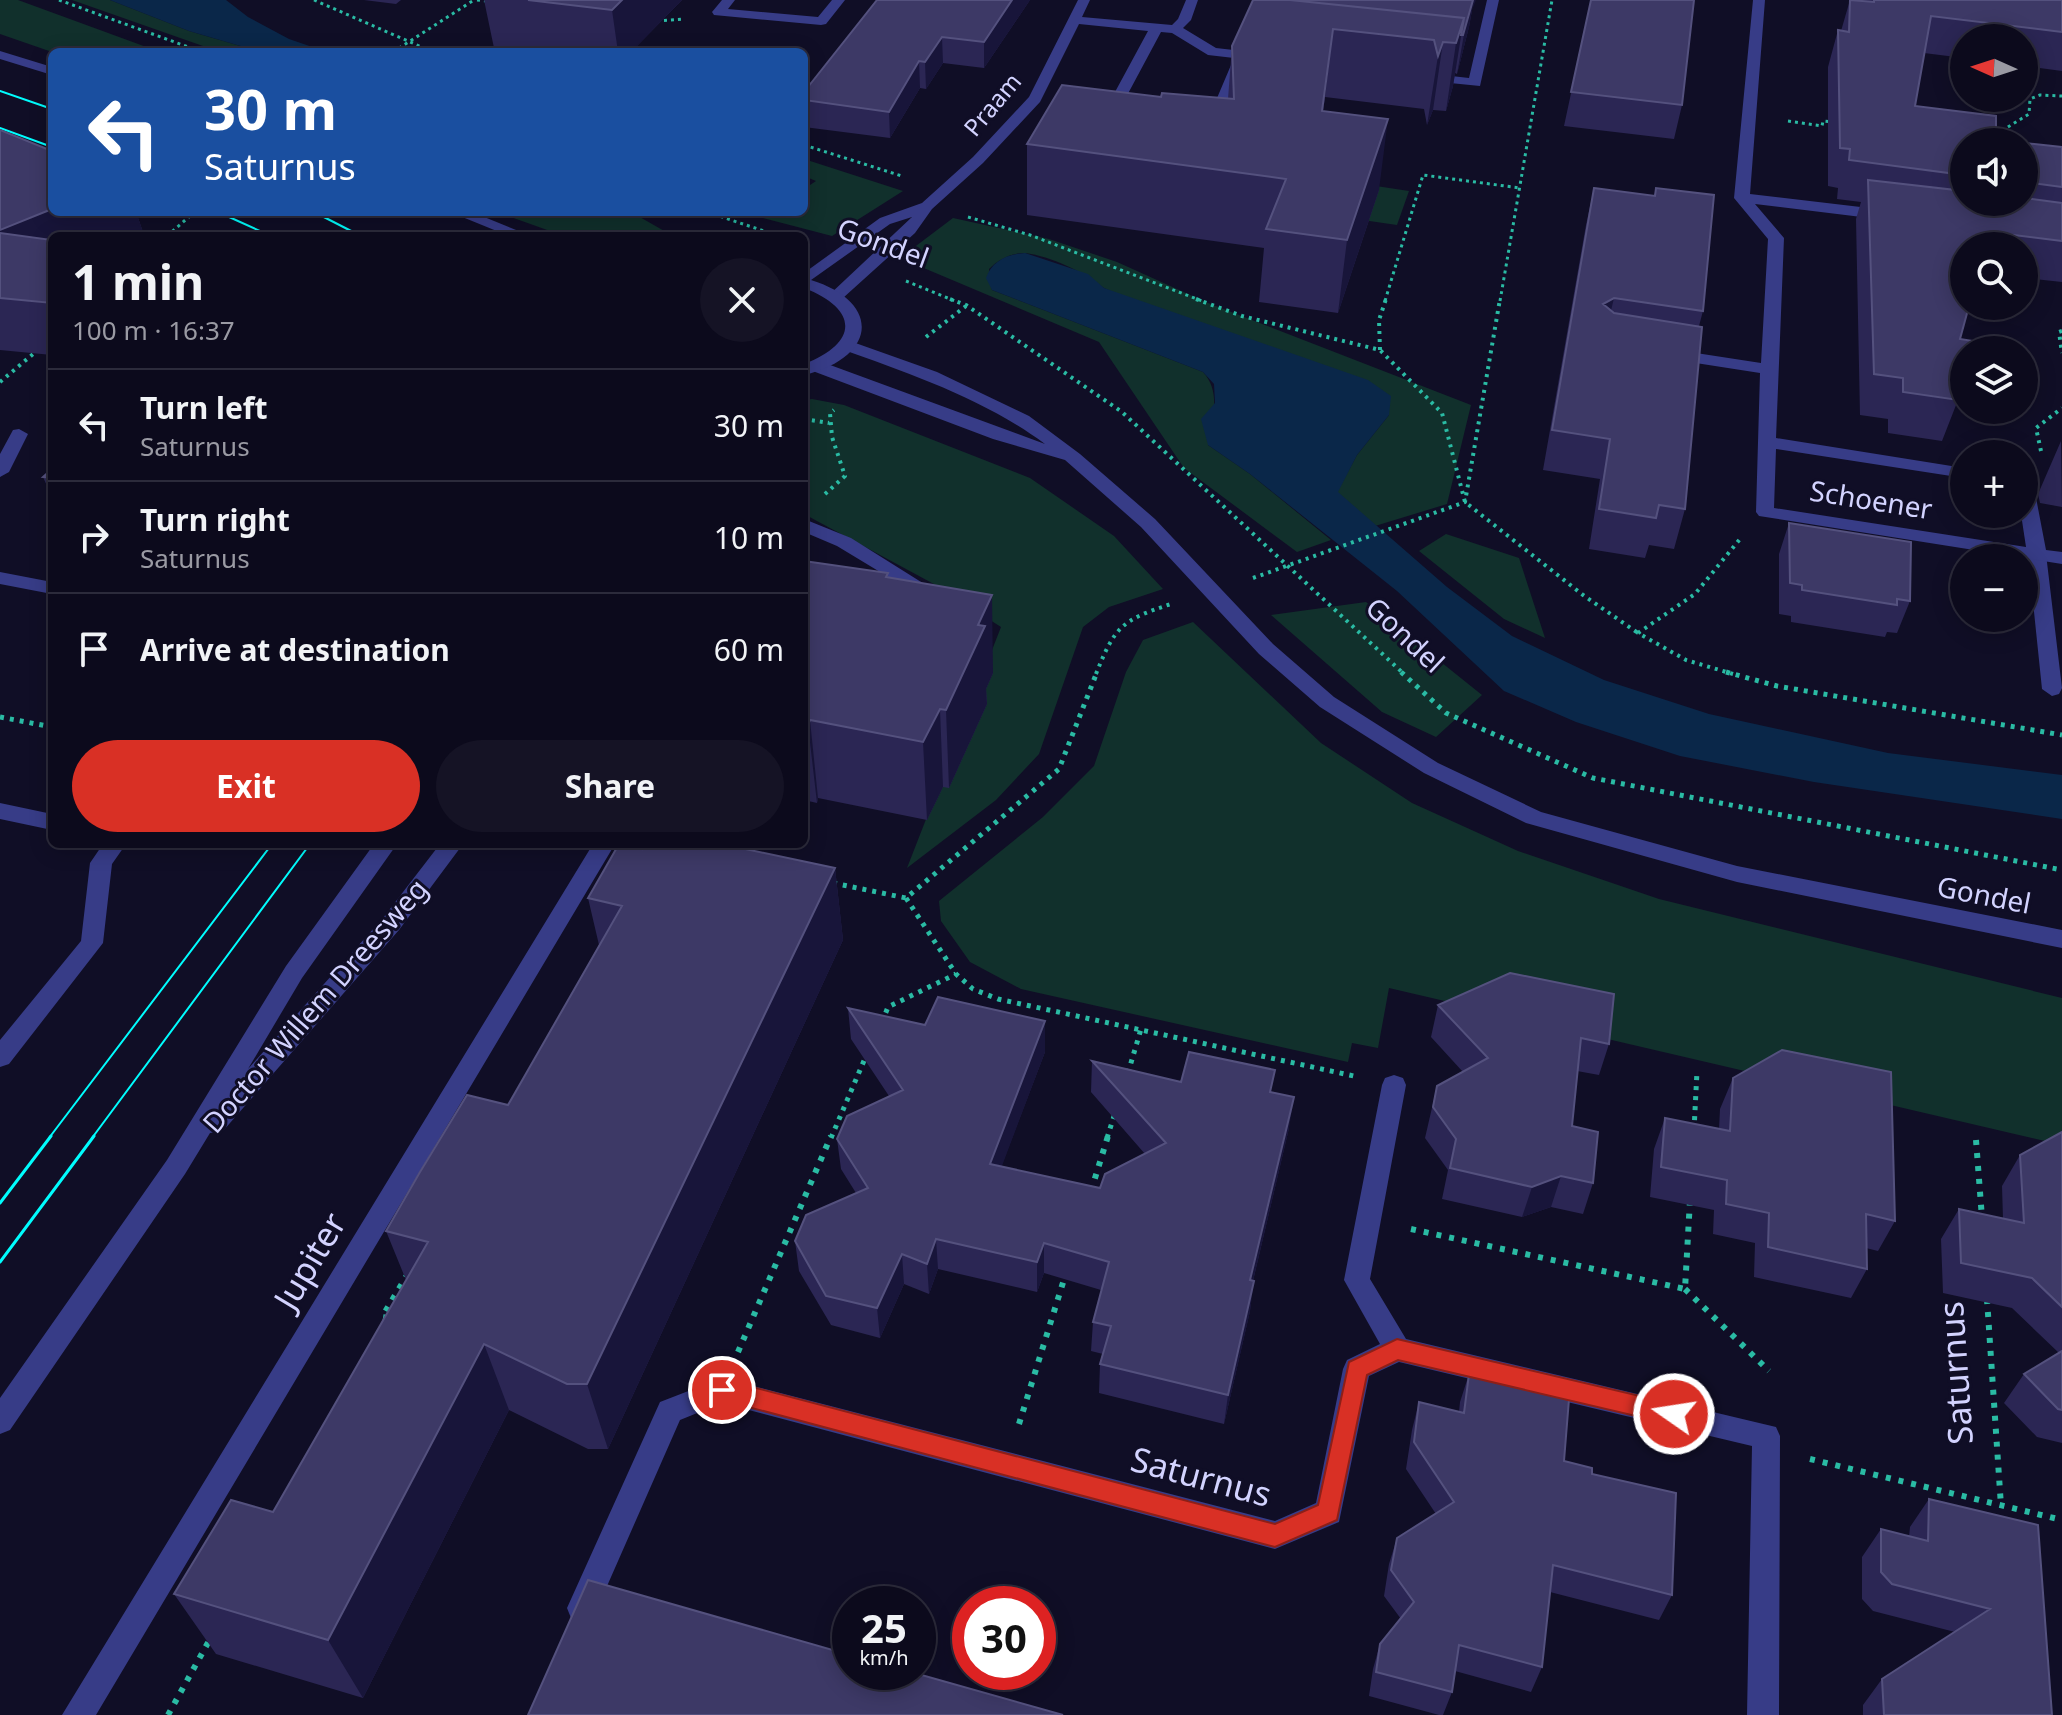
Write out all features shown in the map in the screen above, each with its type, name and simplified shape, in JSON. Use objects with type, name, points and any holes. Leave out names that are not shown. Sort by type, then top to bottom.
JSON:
[{"type":"street","points":[[719,12],[729,0]]},
{"type":"street","points":[[719,12],[821,21],[839,0]]},
{"type":"street","name":"Praam","points":[[837,295],[910,230],[927,206],[978,160],[1035,99],[1084,0]]},
{"type":"street","points":[[1175,29],[1184,20],[1192,0]]},
{"type":"street","points":[[1415,75],[1475,83],[1493,0]]},
{"type":"street","points":[[1759,0],[1742,198],[1776,238],[1765,512]]},
{"type":"street","points":[[1075,20],[1175,29],[1213,52],[1270,58]]},
{"type":"street","points":[[1115,131],[1108,113],[1157,27]]},
{"type":"street","points":[[0,55],[48,70]]},
{"type":"street","points":[[1205,142],[1242,55]]},
{"type":"street","points":[[1742,198],[1909,218]]},
{"type":"street","name":"Praam","points":[[808,278],[885,221],[927,206]]},
{"type":"street","points":[[469,216],[512,232]]},
{"type":"street","points":[[808,283],[837,295],[850,306],[856,319],[855,332],[847,345],[810,368]]},
{"type":"street","name":"Gondel","points":[[847,345],[931,376],[1023,420],[1074,458],[1148,523],[1266,649],[1327,702],[1431,768],[1534,818],[1737,874],[2062,939]]},
{"type":"street","points":[[1650,351],[1769,369]]},
{"type":"street","name":"Gondel","points":[[810,368],[899,395],[1006,440],[1074,458]]},
{"type":"street","points":[[0,472],[19,434]]},
{"type":"street","name":"Schoener","points":[[1767,442],[1950,471]]},
{"type":"street","name":"Schoener","points":[[1765,512],[1972,544]]},
{"type":"street","points":[[808,527],[844,542],[952,612],[922,611]]},
{"type":"street","name":"Schoener","points":[[2038,554],[2062,558]]},
{"type":"street","points":[[2038,563],[2052,689]]},
{"type":"street","points":[[0,578],[48,587]]},
{"type":"street","points":[[0,811],[48,821]]},
{"type":"street","points":[[0,1057],[92,943],[101,863],[112,848]]},
{"type":"street","name":"Doctor Willem Dreesweg","points":[[0,1421],[176,1167],[294,972],[383,848]]},
{"type":"street","name":"Doctor Willem Dreesweg","points":[[176,1167],[391,924],[449,848]]},
{"type":"street","name":"Jupiter","points":[[78,1715],[602,848]]},
{"type":"street","points":[[1394,1085],[1357,1280],[1397,1349],[1766,1436],[1763,1715]]},
{"type":"street","name":"Saturnus","points":[[722,1390],[1275,1535],[1329,1512],[1357,1369],[1397,1349]]},
{"type":"street","points":[[573,1628],[670,1411],[722,1390]]},
{"type":"path","points":[[59,0],[191,48]]},
{"type":"path","points":[[314,0],[424,48]]},
{"type":"path","points":[[399,48],[475,0],[493,2]]},
{"type":"path","points":[[1465,502],[1552,0]]},
{"type":"path","points":[[651,21],[667,22],[719,12]]},
{"type":"path","points":[[2008,128],[2029,114],[2030,99],[2040,95],[2062,96]]},
{"type":"path","points":[[1749,117],[1822,126],[1823,121],[1839,123]]},
{"type":"path","points":[[808,146],[945,190]]},
{"type":"path","points":[[1380,350],[1379,320],[1423,175],[1520,188]]},
{"type":"path","points":[[927,206],[1030,235],[1242,316],[1380,350],[1442,413],[1465,502],[1583,595],[1638,633],[1686,660],[1777,686],[2062,735]]},
{"type":"path","points":[[172,232],[190,216]]},
{"type":"path","points":[[719,216],[766,232]]},
{"type":"path","name":"Gondel","points":[[870,267],[966,305],[1122,412],[1446,713],[1593,778],[2062,870]]},
{"type":"path","points":[[2062,331],[2059,332],[2062,353]]},
{"type":"path","points":[[0,382],[48,342]]},
{"type":"path","points":[[2038,461],[2042,455],[2036,428],[2062,408]]},
{"type":"path","points":[[808,420],[829,423]]},
{"type":"path","points":[[906,898],[1059,769],[1110,638],[1121,624],[1138,614],[1290,566],[1465,502]]},
{"type":"path","points":[[1638,633],[1695,594],[1765,512]]},
{"type":"path","points":[[0,717],[48,726]]},
{"type":"path","points":[[828,882],[906,898],[956,974],[973,989],[998,999],[1394,1085]]},
{"type":"path","points":[[876,1036],[888,1007],[956,974]]},
{"type":"path","points":[[1123,1089],[1141,1029]]},
{"type":"path","points":[[722,1390],[869,1050]]},
{"type":"path","points":[[1694,1134],[1697,1071]]},
{"type":"path","points":[[1090,1194],[1118,1104]]},
{"type":"path","points":[[1976,1140],[1983,1234]]},
{"type":"path","points":[[1685,1289],[1690,1196]]},
{"type":"path","points":[[1367,1220],[1685,1289],[1769,1371]]},
{"type":"path","points":[[394,1320],[382,1317],[413,1264]]},
{"type":"path","points":[[1007,1463],[1067,1268]]},
{"type":"path","name":"Saturnus","points":[[1987,1297],[2001,1506]]},
{"type":"path","points":[[1766,1436],[1795,1456],[2062,1520]]},
{"type":"path","points":[[168,1715],[218,1625]]},
{"type":"green space","points":[[0,0],[18,0],[149,48],[48,48],[48,51],[0,34]]},
{"type":"green space","points":[[72,0],[110,0],[189,31],[247,48],[209,48]]},
{"type":"green space","points":[[808,160],[903,191],[832,236],[755,216],[808,216],[808,186],[816,181],[808,178]]},
{"type":"green space","points":[[1341,171],[1378,175],[1376,186],[1409,191],[1397,225],[1328,215]]},
{"type":"green space","points":[[508,216],[638,216],[666,232],[553,232]]},
{"type":"green space","points":[[953,218],[1049,239],[1117,262],[1208,303],[1471,405],[1447,504],[1375,526],[1337,492],[1357,455],[1389,415],[1104,288],[1054,261],[1018,253],[989,269],[992,290],[1203,372],[1214,397],[1208,445],[1250,474],[1331,540],[1297,552],[1184,468],[1099,342],[900,258]]},
{"type":"green space","points":[[808,400],[844,405],[1030,478],[1114,536],[1163,589],[1109,607],[1083,627],[1039,754],[996,800],[907,868],[1001,627],[932,583],[808,516]]},
{"type":"green space","points":[[1446,534],[1519,558],[1545,638],[1504,619],[1419,551]]},
{"type":"green space","points":[[1366,602],[1482,695],[1436,737],[1382,712],[1271,615]]},
{"type":"green space","points":[[1193,622],[1321,743],[1412,803],[1518,851],[1659,899],[2062,998],[2062,1145],[1389,988],[1378,1048],[1352,1043],[1348,1062],[1021,989],[970,962],[941,921],[939,901],[1043,817],[1094,766],[1126,672],[1143,640]]},
{"type":"water","points":[[110,0],[226,0],[248,17],[289,39],[315,48],[247,48],[189,31]]},
{"type":"water","points":[[1025,253],[1088,274],[1104,288],[1368,380],[1391,396],[1389,415],[1357,455],[1338,492],[1447,587],[1512,636],[1604,680],[1709,714],[1888,753],[2062,775],[2062,819],[1814,782],[1680,756],[1576,722],[1504,691],[1397,591],[1250,474],[1208,445],[1201,419],[1215,403],[1214,384],[1203,372],[992,290],[986,278],[992,267],[1006,257]]},
{"type":"building","points":[[528,0],[622,0],[612,10]]},
{"type":"building","points":[[877,0],[1012,0],[984,42],[942,37],[925,62],[919,61],[889,112],[808,101],[808,87]]},
{"type":"building","points":[[1253,0],[1290,0],[1464,18],[1456,43],[1443,42],[1438,56],[1434,40],[1333,29],[1322,111],[1388,119],[1347,240],[1266,229],[1286,179],[1027,144],[1062,85],[1161,97],[1162,93],[1234,99],[1232,46]]},
{"type":"building","points":[[1290,0],[1473,0],[1461,35],[1464,18]]},
{"type":"building","points":[[1591,0],[1694,0],[1682,105],[1571,92]]},
{"type":"building","points":[[1850,0],[2062,0],[2062,32],[2038,29],[2038,24],[1996,24],[1931,16],[1915,106],[1996,116],[1996,128],[1950,128],[1950,173],[1849,160],[1850,149],[1840,148],[1838,30],[1849,32]]},
{"type":"building","points":[[0,130],[48,149],[48,211],[0,230]]},
{"type":"building","points":[[2038,144],[2062,147],[2062,187],[2038,184]]},
{"type":"building","points":[[1868,180],[1950,189],[1950,216],[2038,216],[2038,200],[2062,203],[2062,241],[2038,238],[2038,232],[1950,232],[1950,320],[1965,320],[1961,336],[1950,336],[1950,399],[1903,392],[1903,378],[1874,374]]},
{"type":"building","points":[[1594,188],[1655,196],[1656,188],[1714,195],[1703,311],[1614,298],[1603,304],[1614,313],[1702,327],[1685,509],[1659,505],[1656,518],[1599,509],[1610,439],[1552,430]]},
{"type":"building","points":[[0,233],[48,239],[48,303],[0,298]]},
{"type":"building","points":[[1789,523],[1911,542],[1910,601],[1897,599],[1897,605],[1802,590],[1802,585],[1790,583]]},
{"type":"building","points":[[808,562],[888,573],[886,577],[992,595],[978,625],[985,626],[946,710],[940,709],[923,742],[810,720],[808,725]]},
{"type":"building","points":[[617,848],[741,848],[835,868],[587,1384],[567,1384],[484,1344],[328,1640],[174,1594],[231,1500],[273,1512],[428,1242],[386,1231],[467,1095],[508,1105],[622,906],[588,898]]},
{"type":"building","points":[[1510,973],[1614,994],[1609,1044],[1581,1038],[1572,1126],[1598,1132],[1593,1183],[1561,1176],[1532,1187],[1450,1168],[1456,1139],[1433,1107],[1437,1086],[1488,1058],[1438,1005]]},
{"type":"building","points":[[938,997],[1045,1021],[990,1164],[1100,1188],[1105,1174],[1166,1143],[1092,1061],[1181,1082],[1189,1052],[1275,1070],[1270,1092],[1294,1097],[1250,1280],[1254,1281],[1228,1395],[1100,1364],[1111,1326],[1093,1322],[1109,1262],[1044,1243],[1037,1262],[936,1239],[927,1264],[902,1254],[877,1308],[826,1296],[795,1241],[806,1215],[868,1188],[837,1139],[847,1116],[903,1090],[848,1008],[925,1025]]},
{"type":"building","points":[[1782,1050],[1891,1072],[1895,1221],[1866,1214],[1867,1269],[1768,1247],[1769,1213],[1726,1204],[1727,1180],[1661,1167],[1665,1118],[1730,1131],[1733,1078]]},
{"type":"building","points":[[2062,1132],[2062,1307],[2032,1278],[1961,1263],[1959,1209],[2024,1223],[2020,1155]]},
{"type":"building","points":[[2062,1351],[2062,1410],[2024,1374]]},
{"type":"building","points":[[1469,1374],[1569,1399],[1564,1461],[1592,1468],[1592,1474],[1676,1493],[1672,1595],[1553,1565],[1542,1667],[1459,1645],[1452,1692],[1376,1672],[1380,1644],[1414,1602],[1391,1570],[1397,1538],[1454,1502],[1414,1442],[1419,1402],[1464,1413]]},
{"type":"building","points":[[1929,1499],[2038,1525],[2052,1715],[1884,1715],[1882,1679],[1990,1609],[1892,1584],[1881,1572],[1881,1529],[1928,1541]]},
{"type":"building","points":[[588,1580],[832,1650],[832,1690],[936,1690],[936,1679],[952,1684],[952,1690],[975,1690],[1063,1715],[528,1715]]},
{"type":"tram line","points":[[0,91],[48,108]]},
{"type":"tram line","points":[[0,128],[48,146]]},
{"type":"tram line","points":[[227,216],[262,232]]},
{"type":"tram line","points":[[322,216],[353,232]]},
{"type":"tram line","points":[[49,1138],[269,848]]},
{"type":"tram line","points":[[92,1138],[307,848]]},
{"type":"tram line","points":[[0,1203],[51,1136]]},
{"type":"tram line","points":[[0,1262],[94,1136]]},
{"type":"route","points":[[722,1390],[1275,1535],[1329,1512],[1357,1369],[1397,1349],[1674,1414]]}]
